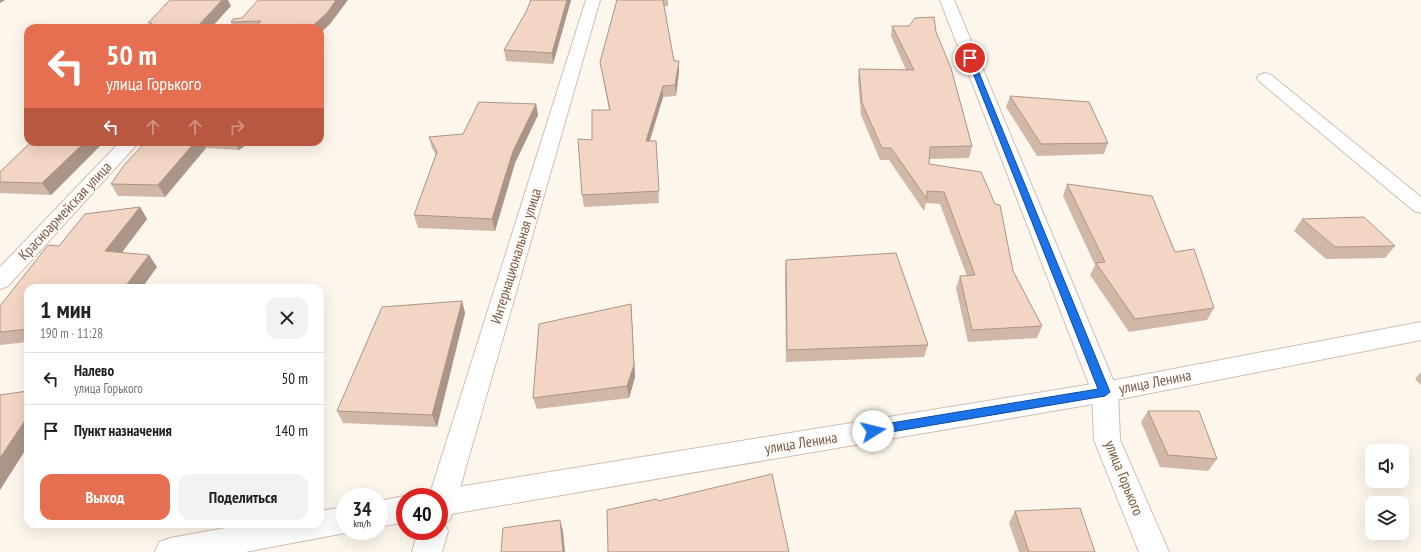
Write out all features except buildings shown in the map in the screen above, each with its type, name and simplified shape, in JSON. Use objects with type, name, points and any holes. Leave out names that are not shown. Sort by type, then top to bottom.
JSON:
[{"type":"street","name":"Интернациональная улица","points":[[445,488],[593,0]]},
{"type":"street","name":"улица Горького","points":[[947,0],[1105,392],[1107,440],[1154,552]]},
{"type":"street","points":[[1265,78],[1421,207]]},
{"type":"street","name":"Красноармейская улица","points":[[0,281],[126,146]]},
{"type":"street","name":"улица Ленина","points":[[448,505],[1105,392],[1421,331]]},
{"type":"street","points":[[324,524],[336,522]]},
{"type":"street","points":[[170,552],[301,528]]},
{"type":"street","points":[[427,552],[430,540]]},
{"type":"route","points":[[873,431],[1105,392],[970,58]]}]
